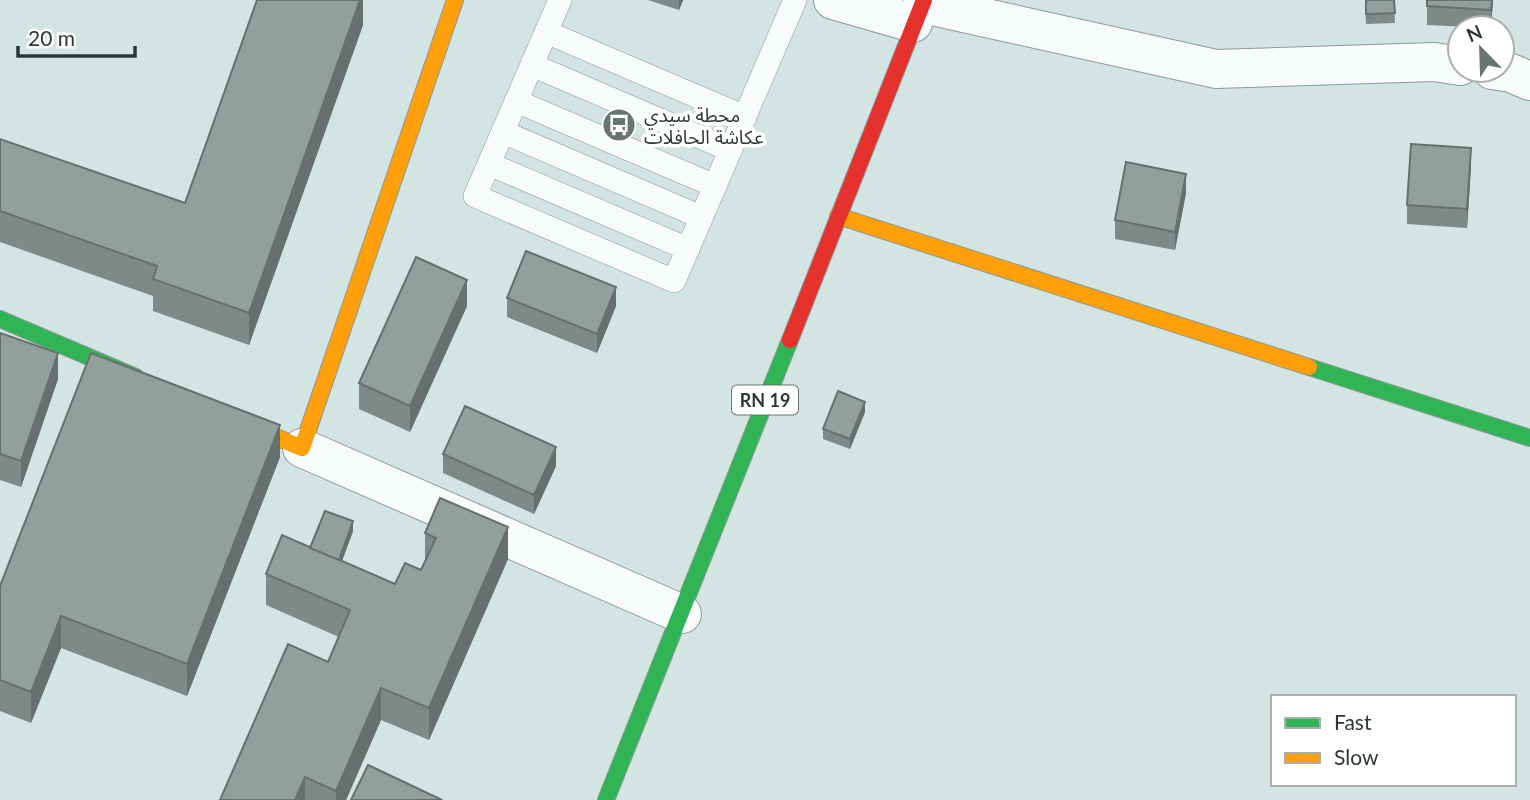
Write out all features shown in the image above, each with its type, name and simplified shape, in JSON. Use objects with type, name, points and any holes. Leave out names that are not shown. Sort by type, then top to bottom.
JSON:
[{"type":"street","points":[[302,449],[455,0]]},
{"type":"street","points":[[833,0],[920,9],[1216,69],[1434,62],[1446,64]]},
{"type":"street","name":"RN 19","points":[[606,800],[920,9]]},
{"type":"street","points":[[838,216],[1530,438]]},
{"type":"street","points":[[0,319],[151,384]]},
{"type":"street","points":[[214,411],[682,614]]},
{"type":"lane","points":[[560,0],[475,196],[674,281],[795,0]]},
{"type":"lane","points":[[546,32],[745,117]]},
{"type":"lane","points":[[532,65],[730,150]]},
{"type":"lane","points":[[516,101],[715,186]]},
{"type":"lane","points":[[503,132],[701,217]]},
{"type":"lane","points":[[489,164],[688,248]]},
{"type":"building","points":[[257,0],[360,0],[249,313],[153,279],[157,266],[0,211],[0,139],[185,203]]},
{"type":"building","points":[[1366,0],[1394,0],[1395,13],[1366,14]]},
{"type":"building","points":[[1427,0],[1492,0],[1491,10],[1427,6]]},
{"type":"building","points":[[1411,144],[1471,148],[1467,209],[1407,205]]},
{"type":"building","points":[[1126,162],[1186,174],[1175,232],[1115,220]]},
{"type":"building","points":[[526,251],[616,287],[597,334],[507,298]]},
{"type":"building","points":[[416,257],[467,280],[410,406],[359,383]]},
{"type":"building","points":[[0,333],[58,353],[21,461],[0,454]]},
{"type":"building","points":[[91,353],[280,425],[187,664],[61,616],[31,692],[0,680],[0,586]]},
{"type":"building","points":[[838,391],[865,402],[850,439],[823,429]]},
{"type":"building","points":[[465,406],[556,447],[534,495],[443,454]]},
{"type":"building","points":[[440,498],[508,527],[429,708],[381,688],[336,791],[305,777],[295,800],[220,800],[288,644],[328,662],[350,610],[266,574],[282,535],[395,584],[405,563],[421,570],[436,538],[425,533]]},
{"type":"building","points":[[325,511],[353,521],[339,560],[310,548]]},
{"type":"building","points":[[368,765],[442,800],[351,800]]},
{"type":"traffic: fast","points":[[0,319],[136,377]]},
{"type":"traffic: fast","points":[[606,800],[790,340]]},
{"type":"traffic: fast","points":[[1309,367],[1530,438]]},
{"type":"traffic: slow","points":[[233,419],[302,448],[455,0]]},
{"type":"traffic: slow","points":[[838,216],[1309,367]]},
{"type":"traffic: jam","points":[[790,340],[924,0]]},
{"type":"place","name":"محطة سيدي عكاشة الحافلات","points":[[619,125]]}]
